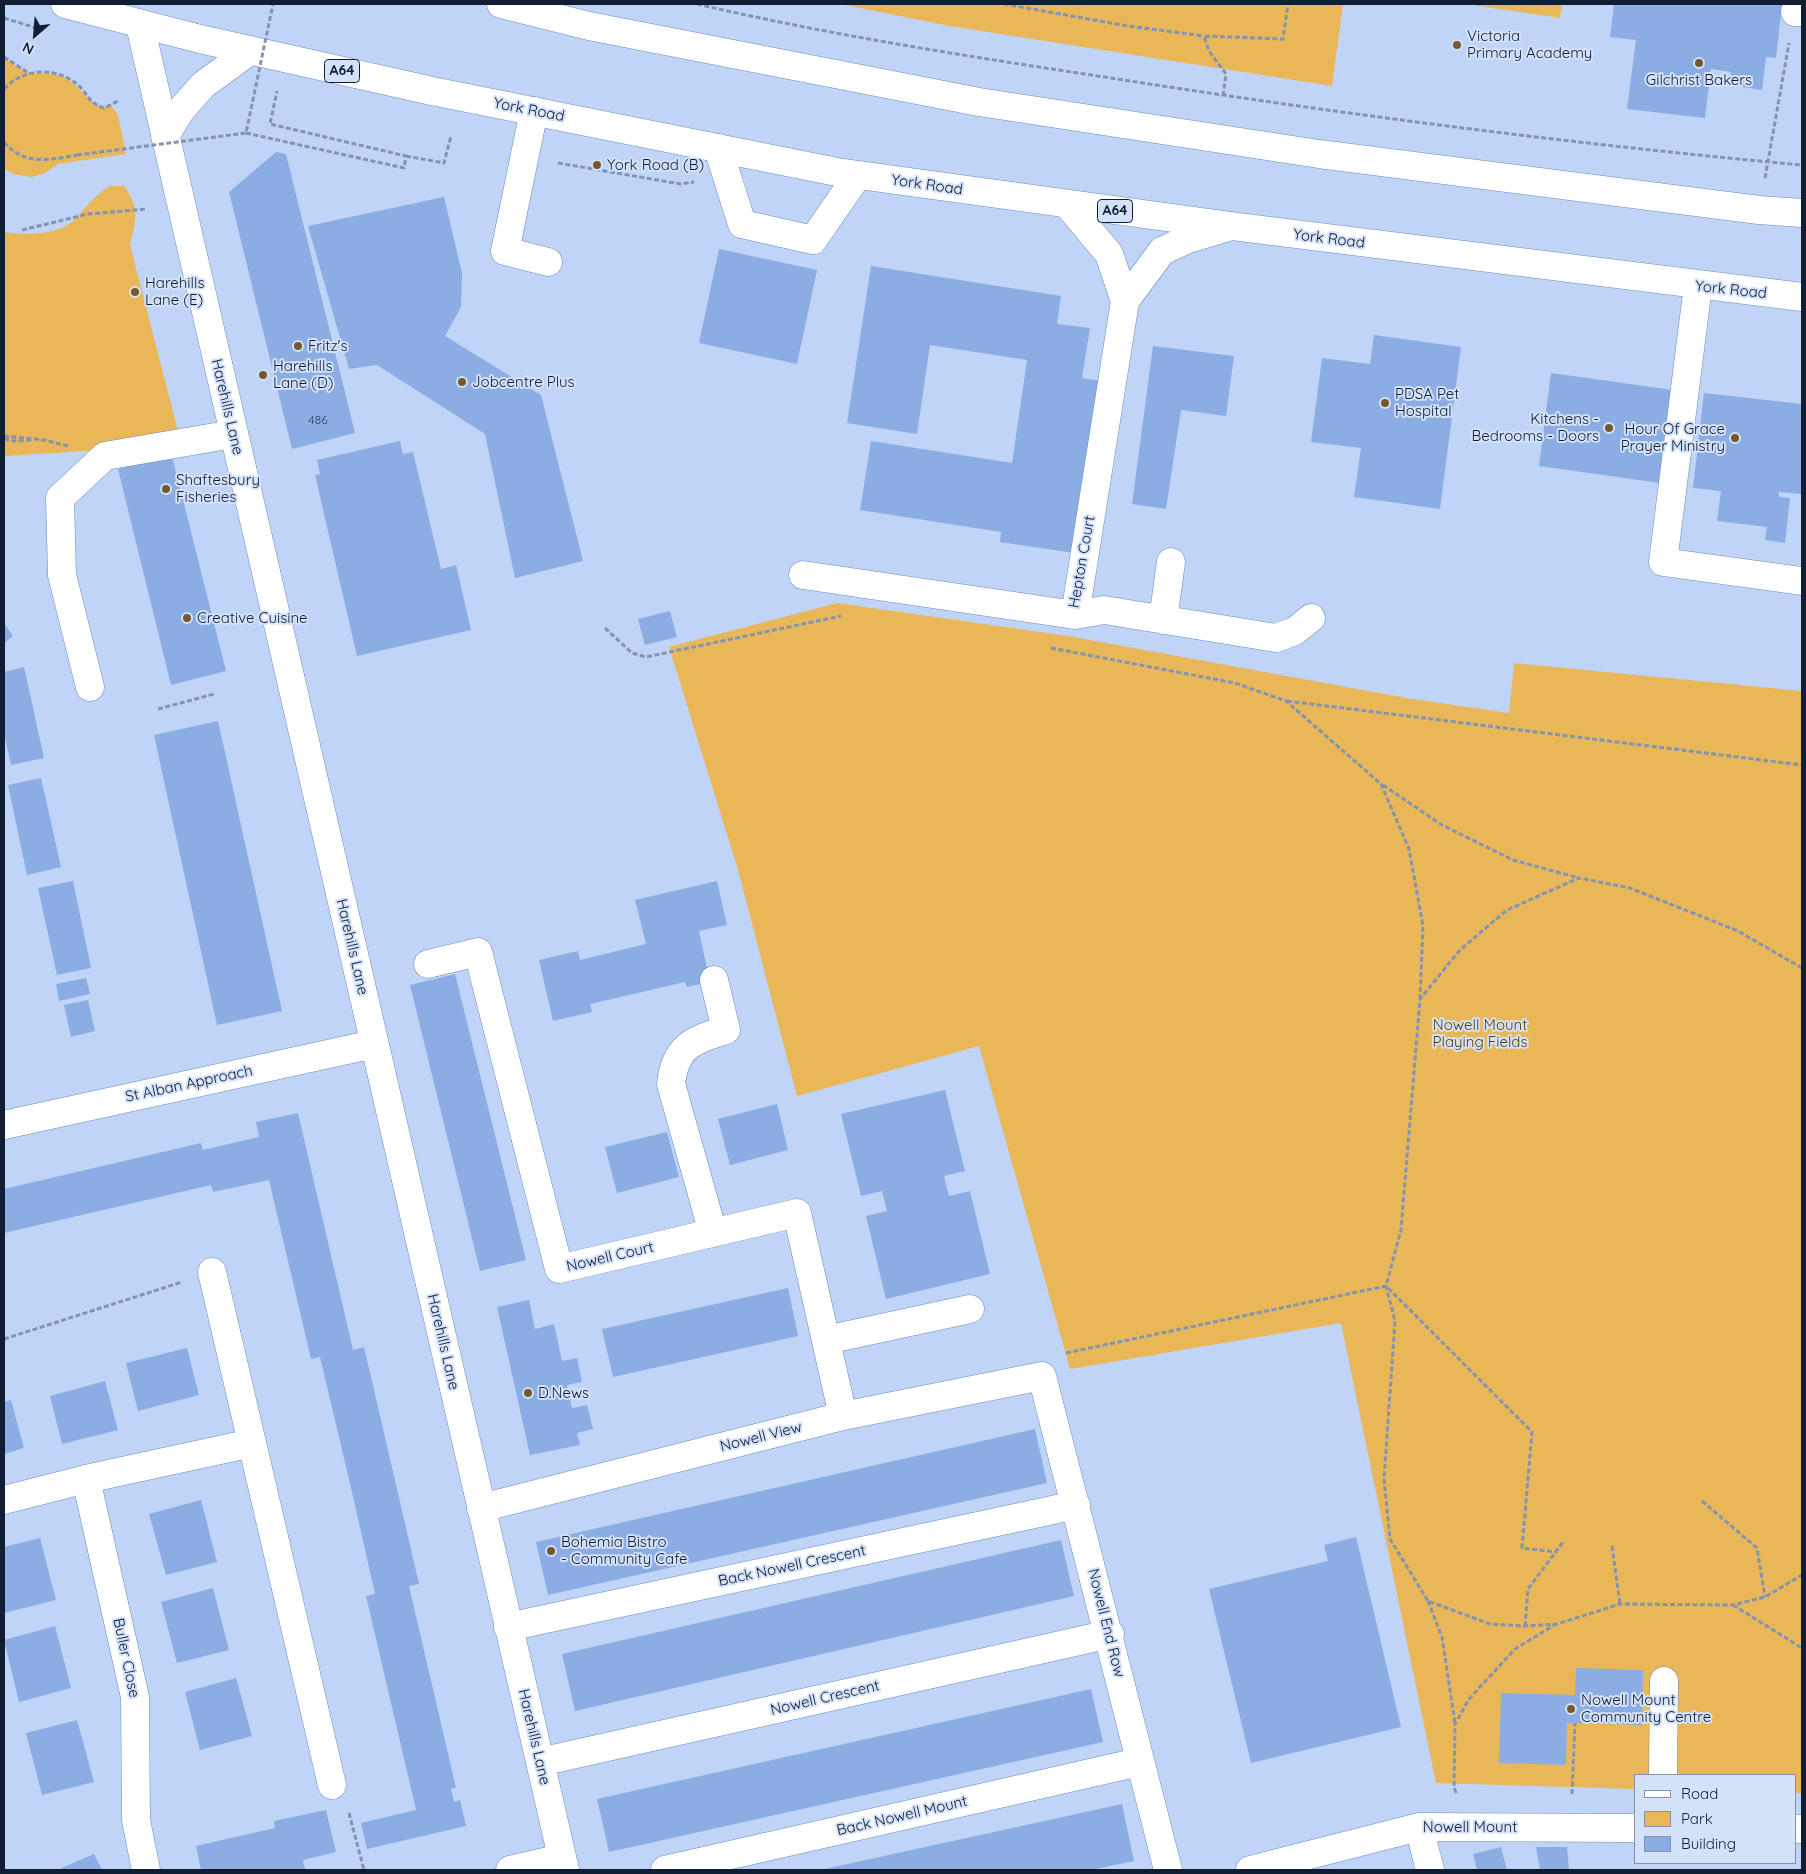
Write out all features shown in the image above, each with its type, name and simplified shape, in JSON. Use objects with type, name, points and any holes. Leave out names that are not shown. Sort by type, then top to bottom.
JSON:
[{"type":"main road","name":"York Road","points":[[64,4],[135,14],[251,50],[432,91],[858,174],[1068,205],[1698,286],[1802,297]]},
{"type":"main road","points":[[501,4],[588,26],[979,102],[1319,154],[1759,210],[1802,213]]},
{"type":"main road","name":"Harehills Lane","points":[[135,14],[165,136],[563,1864]]},
{"type":"main road","points":[[165,136],[181,110],[203,85],[251,50]]},
{"type":"main road","points":[[534,111],[505,251],[548,262]]},
{"type":"main road","points":[[718,148],[742,224],[813,240],[858,174]]},
{"type":"main road","name":"Hepton Court","points":[[803,575],[1074,615],[1124,301],[1109,254],[1068,205]]},
{"type":"main road","name":"Hepton Court","points":[[1124,301],[1162,251],[1188,239],[1231,226]]},
{"type":"main road","points":[[1698,286],[1663,562],[1802,581]]},
{"type":"main road","points":[[90,687],[62,574],[60,498],[105,456],[233,434]]},
{"type":"main road","points":[[1164,620],[1171,562]]},
{"type":"main road","points":[[1074,615],[1104,610],[1276,638],[1295,631],[1311,618]]},
{"type":"main road","name":"Nowell Court","points":[[428,964],[478,952],[559,1269],[797,1213],[843,1416]]},
{"type":"main road","points":[[713,1233],[671,1084],[673,1068],[680,1053],[692,1042],[726,1030],[714,980]]},
{"type":"main road","name":"St Alban Approach","points":[[4,1125],[374,1044]]},
{"type":"main road","points":[[212,1272],[332,1785]]},
{"type":"main road","points":[[826,1340],[970,1309]]},
{"type":"main road","name":"Nowell View","points":[[481,1508],[843,1416],[1042,1376]]},
{"type":"main road","name":"Nowell End Row","points":[[1042,1376],[1110,1634],[1139,1762],[1168,1870]]},
{"type":"main road","points":[[4,1500],[86,1479],[252,1443]]},
{"type":"main road","name":"Buller Close","points":[[86,1479],[135,1697],[136,1820],[146,1870]]},
{"type":"main road","name":"Back Nowell Crescent","points":[[508,1627],[1076,1505]]},
{"type":"main road","name":"Nowell Crescent","points":[[540,1762],[1110,1634]]},
{"type":"main road","points":[[1663,1774],[1664,1681]]},
{"type":"main road","name":"Back Nowell Mount","points":[[665,1870],[1139,1762]]},
{"type":"main road","points":[[1419,1827],[1430,1870]]},
{"type":"main road","name":"Nowell Mount","points":[[1250,1870],[1419,1827],[1634,1828]]},
{"type":"main road","points":[[510,1870],[563,1864]]},
{"type":"path","points":[[246,133],[273,4]]},
{"type":"path","points":[[697,4],[762,19],[921,49],[1316,110],[1802,165]]},
{"type":"path","points":[[1004,4],[1128,26],[1204,36],[1283,39],[1288,4]]},
{"type":"path","points":[[1759,210],[1798,12]]},
{"type":"path","points":[[1204,36],[1209,51],[1226,74],[1223,96]]},
{"type":"path","points":[[4,57],[28,72]]},
{"type":"path","points":[[4,89],[19,76],[28,72],[52,72],[78,86],[91,103],[104,108],[118,101]]},
{"type":"path","points":[[270,124],[444,163],[451,136]]},
{"type":"path","points":[[4,142],[11,150],[21,156],[44,161],[246,133],[404,168],[406,156]]},
{"type":"path","points":[[525,157],[681,184]]},
{"type":"path","points":[[22,230],[88,214],[147,209]]},
{"type":"path","points":[[4,438],[44,440],[105,456]]},
{"type":"path","points":[[605,628],[632,653],[646,657],[847,614]]},
{"type":"path","points":[[1042,646],[1234,683],[1286,701],[1802,765]]},
{"type":"path","points":[[158,709],[214,694]]},
{"type":"path","points":[[1286,701],[1381,784],[1442,825],[1513,860],[1579,878],[1630,888],[1738,931],[1802,968]]},
{"type":"path","points":[[1381,784],[1409,849],[1423,926],[1420,999],[1401,1230],[1386,1286],[1395,1321],[1384,1479],[1390,1539],[1428,1601],[1442,1637],[1455,1724],[1454,1787],[1467,1826]]},
{"type":"path","points":[[1420,999],[1460,950],[1507,910],[1579,878]]},
{"type":"path","points":[[4,1339],[212,1272]]},
{"type":"path","points":[[1042,1376],[1066,1353],[1386,1286]]},
{"type":"path","points":[[1386,1286],[1532,1432],[1522,1548],[1556,1552]]},
{"type":"path","points":[[1702,1501],[1757,1548],[1765,1597]]},
{"type":"path","points":[[1525,1626],[1528,1589],[1563,1542]]},
{"type":"path","points":[[1612,1546],[1620,1604]]},
{"type":"path","points":[[1455,1724],[1469,1700],[1515,1649],[1557,1624],[1620,1604],[1733,1605],[1765,1597],[1802,1575]]},
{"type":"path","points":[[1428,1601],[1490,1624],[1525,1626],[1557,1624]]},
{"type":"path","points":[[1733,1605],[1802,1648]]},
{"type":"path","points":[[1571,1827],[1575,1723]]},
{"type":"path","points":[[332,1785],[346,1800],[364,1870]]},
{"type":"green space","points":[[840,4],[1343,4],[1332,86],[950,26]]},
{"type":"green space","points":[[1466,4],[1562,4],[1560,18]]},
{"type":"green space","points":[[4,57],[27,72],[54,74],[65,78],[76,85],[92,102],[104,108],[110,104],[118,115],[126,154],[58,164],[45,173],[32,177],[13,174],[4,168]]},
{"type":"green space","points":[[110,186],[124,186],[135,208],[135,221],[130,245],[179,435],[103,450],[4,456],[4,232],[33,234],[62,228],[77,217],[96,196]]},
{"type":"green space","name":"Nowell Mount Playing Fields","points":[[837,603],[1068,636],[1412,699],[1509,713],[1514,663],[1802,691],[1802,1793],[1796,1793],[1796,1774],[1634,1774],[1634,1789],[1436,1783],[1341,1323],[1070,1369],[979,1046],[797,1096],[738,870],[669,647]]},
{"type":"building","name":"Gilchrist Bakers","points":[[1614,4],[1782,4],[1776,58],[1766,57],[1762,90],[1729,85],[1731,72],[1711,69],[1705,118],[1627,109],[1636,40],[1610,37]]},
{"type":"building","points":[[276,152],[286,154],[355,433],[292,449],[229,192]]},
{"type":"building","name":"Jobcentre Plus","points":[[444,197],[462,273],[461,307],[445,336],[541,395],[583,561],[515,578],[485,434],[377,365],[349,369],[308,226]]},
{"type":"building","points":[[719,249],[817,270],[797,364],[699,343]]},
{"type":"building","points":[[871,266],[1061,296],[1057,324],[1090,328],[1082,378],[1100,381],[1074,553],[1000,542],[1001,532],[860,510],[871,441],[1012,463],[1027,360],[930,345],[917,434],[847,423]]},
{"type":"building","name":"PDSA Pet Hospital","points":[[1374,335],[1461,347],[1440,509],[1354,497],[1361,448],[1311,442],[1322,358],[1370,364]]},
{"type":"building","points":[[1153,346],[1234,356],[1226,416],[1181,410],[1166,509],[1132,504]]},
{"type":"building","name":"Kitchens - Bedrooms - Doors","points":[[1551,373],[1680,391],[1667,484],[1539,466]]},
{"type":"building","points":[[1704,393],[1802,404],[1802,494],[1779,492],[1779,497],[1790,498],[1785,543],[1765,540],[1767,527],[1717,521],[1721,491],[1693,488]]},
{"type":"building","points":[[400,441],[403,454],[413,452],[441,569],[456,565],[471,630],[357,656],[315,475],[320,474],[317,460]]},
{"type":"building","points":[[172,456],[226,671],[171,685],[118,469]]},
{"type":"building","points":[[670,611],[677,637],[645,645],[638,619]]},
{"type":"building","points":[[4,623],[13,636],[4,643]]},
{"type":"building","points":[[24,667],[44,758],[11,765],[4,733],[4,672]]},
{"type":"building","points":[[218,721],[282,1011],[217,1025],[154,735]]},
{"type":"building","points":[[41,778],[61,867],[27,875],[8,785]]},
{"type":"building","points":[[73,881],[91,968],[57,975],[38,888]]},
{"type":"building","points":[[717,881],[727,925],[699,931],[710,982],[687,987],[685,982],[590,1004],[592,1012],[553,1021],[539,960],[578,951],[580,960],[646,944],[635,900]]},
{"type":"building","points":[[455,974],[526,1260],[480,1271],[410,985]]},
{"type":"building","points":[[86,978],[90,994],[59,1001],[56,984]]},
{"type":"building","points":[[88,1000],[95,1031],[71,1037],[64,1005]]},
{"type":"building","points":[[945,1090],[965,1171],[944,1176],[949,1196],[970,1191],[990,1274],[886,1299],[866,1216],[887,1211],[882,1191],[861,1196],[841,1114]]},
{"type":"building","points":[[777,1104],[788,1150],[730,1165],[718,1119]]},
{"type":"building","points":[[298,1113],[353,1350],[364,1347],[419,1584],[409,1586],[456,1788],[451,1789],[454,1802],[460,1800],[466,1826],[367,1849],[361,1823],[416,1810],[366,1596],[375,1594],[352,1492],[320,1357],[311,1359],[269,1180],[213,1192],[211,1185],[4,1233],[4,1189],[201,1143],[203,1150],[259,1137],[256,1122]]},
{"type":"building","points":[[667,1132],[679,1177],[617,1193],[605,1147]]},
{"type":"building","points":[[788,1288],[798,1336],[613,1377],[602,1329]]},
{"type":"building","points":[[529,1300],[535,1329],[554,1324],[562,1361],[577,1358],[582,1382],[567,1385],[572,1408],[587,1405],[593,1429],[577,1433],[580,1445],[530,1455],[497,1307]]},
{"type":"building","points":[[187,1348],[199,1395],[138,1411],[126,1363]]},
{"type":"building","points":[[105,1381],[118,1430],[62,1444],[50,1396]]},
{"type":"building","points":[[11,1400],[24,1448],[4,1454],[4,1402]]},
{"type":"building","points":[[1035,1429],[1047,1483],[548,1595],[536,1542]]},
{"type":"building","points":[[201,1500],[217,1562],[166,1575],[149,1514]]},
{"type":"building","points":[[1356,1537],[1401,1727],[1251,1763],[1209,1589],[1328,1561],[1324,1545]]},
{"type":"building","points":[[40,1538],[56,1600],[4,1613],[4,1547]]},
{"type":"building","points":[[1061,1540],[1074,1596],[575,1711],[562,1654]]},
{"type":"building","points":[[213,1588],[229,1650],[177,1663],[161,1602]]},
{"type":"building","points":[[55,1626],[71,1688],[19,1702],[4,1640]]},
{"type":"building","name":"Nowell Mount Community Centre","points":[[1576,1668],[1643,1670],[1642,1725],[1567,1723],[1566,1765],[1499,1763],[1501,1693],[1575,1695]]},
{"type":"building","points":[[236,1678],[252,1736],[200,1750],[185,1692]]},
{"type":"building","points":[[1091,1689],[1103,1742],[609,1852],[597,1799]]},
{"type":"building","points":[[77,1720],[94,1782],[42,1795],[26,1733]]},
{"type":"building","points":[[1122,1804],[1134,1861],[1091,1870],[820,1870]]},
{"type":"building","points":[[326,1810],[336,1852],[303,1860],[305,1869],[201,1870],[196,1846],[275,1828],[274,1821]]},
{"type":"building","points":[[1501,1847],[1507,1870],[1477,1870],[1473,1854]]},
{"type":"building","points":[[1536,1847],[1567,1847],[1569,1870],[1540,1870]]},
{"type":"building","points":[[94,1854],[102,1870],[57,1870]]},
{"type":"place","name":"Victoria Primary Academy","points":[[1457,45]]},
{"type":"place","name":"Gilchrist Bakers","points":[[1699,63]]},
{"type":"place","name":"York Road (B)","points":[[597,165]]},
{"type":"place","name":"Harehills Lane (E)","points":[[135,292]]},
{"type":"place","name":"Fritz's","points":[[298,346]]},
{"type":"place","name":"Harehills Lane (D)","points":[[263,375]]},
{"type":"place","name":"Jobcentre Plus","points":[[462,382]]},
{"type":"place","name":"PDSA Pet Hospital","points":[[1385,403]]},
{"type":"place","name":"Kitchens - Bedrooms - Doors","points":[[1609,428]]},
{"type":"place","name":"Hour Of Grace Prayer Ministry","points":[[1735,438]]},
{"type":"place","name":"Shaftesbury Fisheries","points":[[166,489]]},
{"type":"place","name":"Creative Cuisine","points":[[187,618]]},
{"type":"place","name":"D.News","points":[[528,1393]]},
{"type":"place","name":"Bohemia Bistro - Community Cafe","points":[[551,1551]]},
{"type":"place","name":"Nowell Mount Community Centre","points":[[1571,1709]]}]
